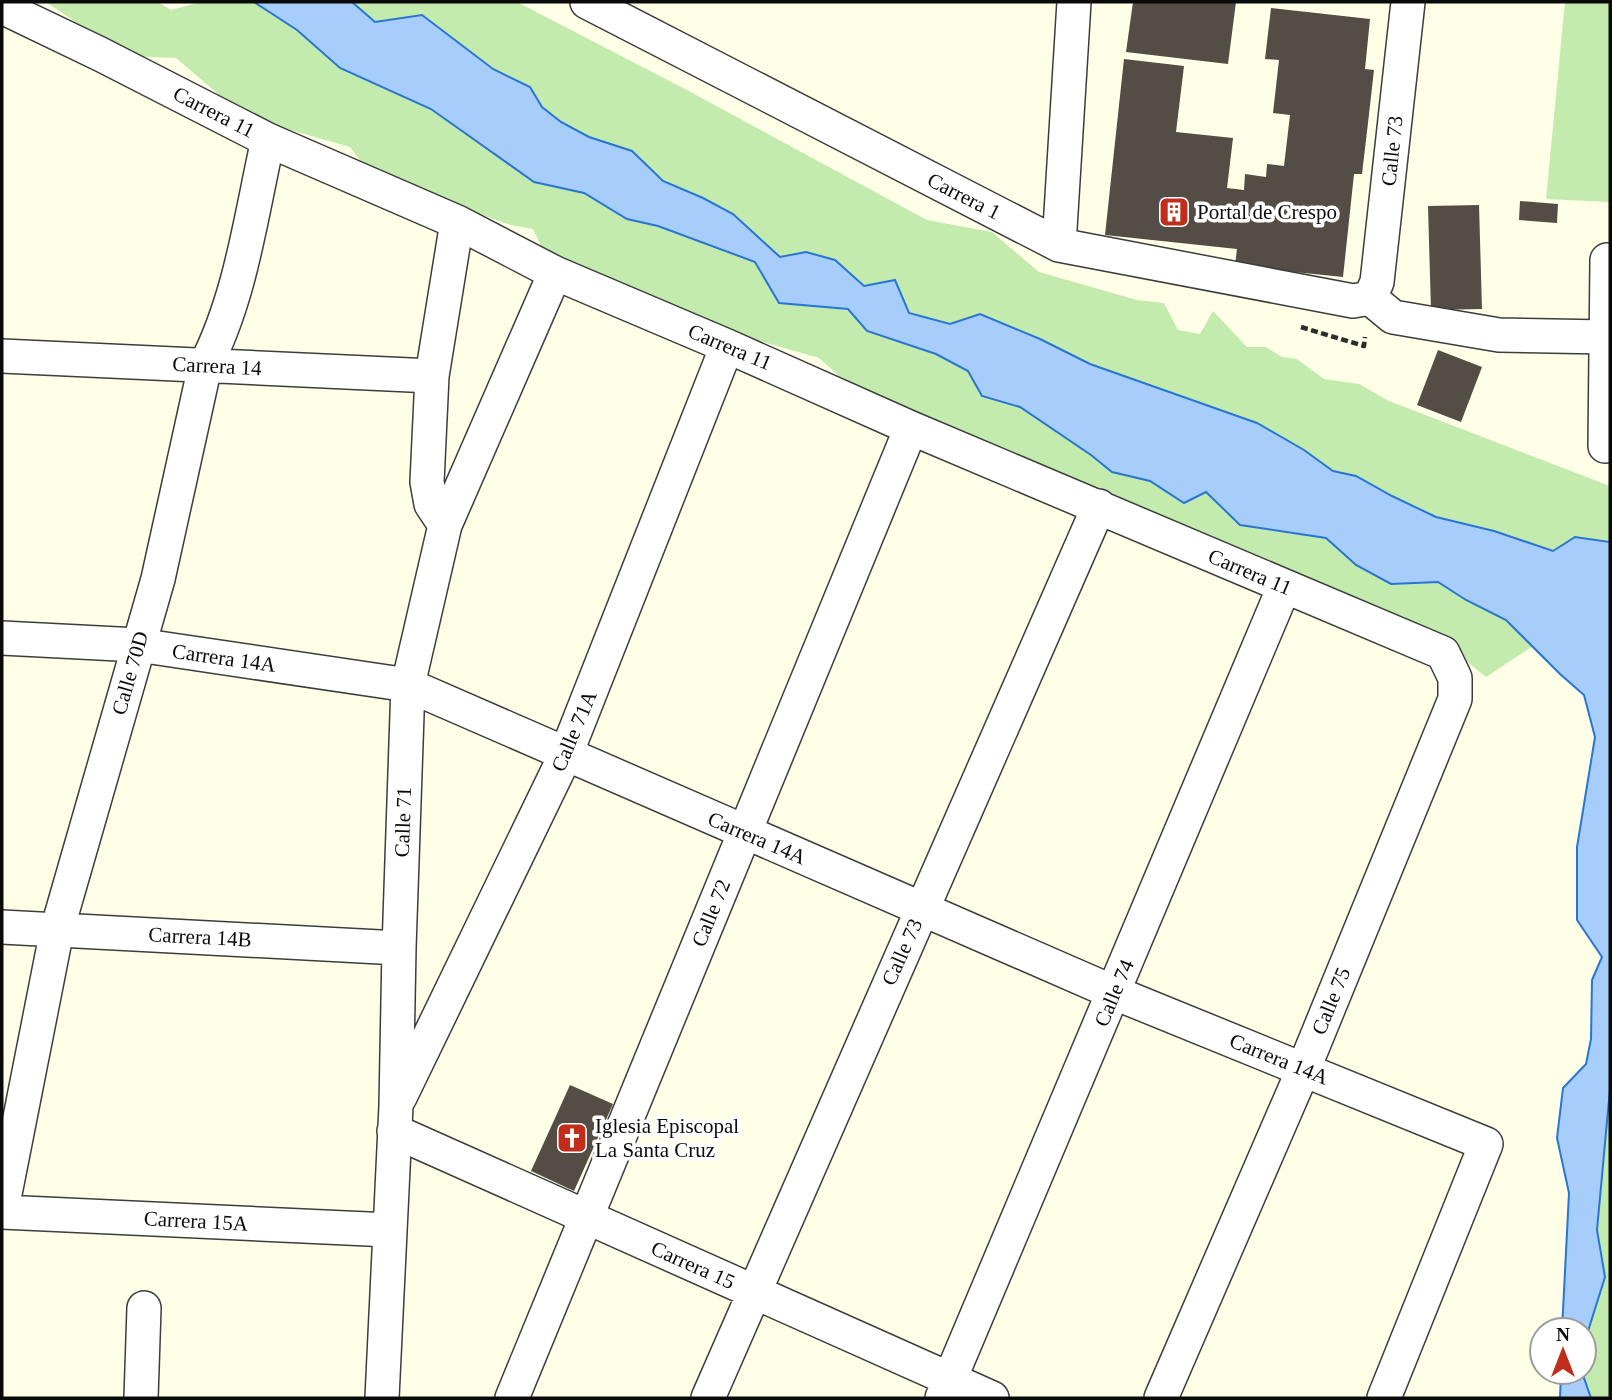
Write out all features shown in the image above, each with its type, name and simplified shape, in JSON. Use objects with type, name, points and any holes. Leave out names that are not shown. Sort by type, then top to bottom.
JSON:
[{"type":"street","name":"Carrera 1","points":[[587,2],[1059,245],[1353,301],[1370,299]]},
{"type":"street","points":[[1059,245],[1074,2]]},
{"type":"street","name":"Calle 73","points":[[1370,299],[1377,282],[1408,2]]},
{"type":"street","name":"Carrera 11","points":[[2,6],[268,140],[457,222],[555,273],[911,428],[1443,653],[1455,678]]},
{"type":"street","name":"Calle 70D","points":[[2,1210],[57,930],[158,579],[205,366],[221,335],[268,140]]},
{"type":"street","points":[[445,525],[431,504],[427,482],[432,376],[457,222]]},
{"type":"street","points":[[1605,446],[1607,260]]},
{"type":"street","name":"Calle 71","points":[[382,1398],[395,1119],[408,685],[445,525],[555,273]]},
{"type":"street","points":[[1370,299],[1393,317],[1499,335],[1606,337]]},
{"type":"street","name":"Calle 71A","points":[[395,1119],[566,754],[727,346]]},
{"type":"street","name":"Carrera 14","points":[[2,356],[432,376]]},
{"type":"street","name":"Calle 72","points":[[512,1398],[911,428]]},
{"type":"street","name":"Calle 73","points":[[708,1398],[1099,506]]},
{"type":"street","name":"Calle 74","points":[[945,1389],[1115,993],[1284,587]]},
{"type":"street","name":"Carrera 14A","points":[[2,638],[138,645],[408,685],[1115,993],[1486,1144],[1384,1398]]},
{"type":"street","name":"Calle 75","points":[[1161,1398],[1304,1068],[1455,699],[1455,678]]},
{"type":"street","name":"Carrera 14B","points":[[2,927],[399,948]]},
{"type":"street","name":"Carrera 15","points":[[395,1119],[586,1218],[754,1293],[945,1389],[992,1398]]},
{"type":"street","name":"Carrera 15A","points":[[2,1210],[390,1230]]},
{"type":"street","points":[[141,1398],[144,1308]]},
{"type":"green space","points":[[46,2],[158,2],[171,10],[201,2],[254,2],[297,30],[340,68],[431,109],[534,182],[584,193],[627,219],[658,226],[755,262],[779,303],[848,309],[867,331],[936,354],[968,371],[982,396],[1020,407],[1091,455],[1111,472],[1150,481],[1184,503],[1205,492],[1240,525],[1327,538],[1356,565],[1391,584],[1438,582],[1506,620],[1533,646],[1486,677],[1428,630],[880,398],[839,376],[819,358],[742,336],[554,272],[533,229],[511,225],[474,212],[438,211],[405,180],[369,172],[350,147],[245,117],[176,58],[126,56]]},
{"type":"green space","points":[[352,2],[517,2],[687,90],[927,220],[992,232],[1039,272],[1137,300],[1164,303],[1178,330],[1200,334],[1213,311],[1247,347],[1266,347],[1282,357],[1297,359],[1324,379],[1359,384],[1389,401],[1610,486],[1610,542],[1575,537],[1553,551],[1494,531],[1436,517],[1356,476],[1333,471],[1304,450],[1257,423],[1090,364],[980,314],[950,324],[909,312],[864,286],[835,260],[806,252],[780,257],[733,214],[663,181],[632,151],[589,137],[561,122],[542,107],[530,87],[493,69],[422,15],[375,22]]},
{"type":"green space","points":[[1565,2],[1610,2],[1610,202],[1546,199]]},
{"type":"green space","points":[[1610,1089],[1610,1398],[1591,1398],[1587,1386],[1598,1386],[1598,1316],[1593,1316],[1605,1277],[1597,1230]]},
{"type":"water","points":[[254,2],[352,2],[375,22],[422,15],[493,69],[530,87],[542,107],[561,122],[589,137],[632,151],[663,181],[733,214],[780,257],[806,252],[835,260],[864,286],[895,280],[909,313],[950,324],[980,314],[1090,364],[1257,423],[1304,450],[1333,471],[1356,476],[1436,517],[1494,531],[1553,551],[1575,537],[1610,542],[1610,1089],[1597,1230],[1605,1277],[1593,1316],[1563,1316],[1569,1193],[1557,1138],[1563,1088],[1586,1064],[1591,1039],[1592,980],[1602,957],[1577,920],[1577,847],[1595,737],[1584,695],[1506,620],[1438,582],[1391,584],[1356,565],[1326,538],[1240,525],[1206,492],[1184,503],[1150,481],[1112,472],[1020,407],[982,396],[968,371],[936,354],[867,331],[848,309],[779,303],[755,262],[658,226],[627,219],[584,193],[534,182],[431,109],[340,68],[297,30]]},
{"type":"water","points":[[1560,1386],[1587,1386],[1591,1398],[1560,1398]]},
{"type":"building","points":[[1133,2],[1236,2],[1228,64],[1126,52]]},
{"type":"building","points":[[1271,8],[1370,19],[1365,69],[1374,70],[1362,174],[1354,174],[1343,277],[1235,266],[1237,249],[1105,235],[1124,59],[1184,66],[1176,132],[1233,138],[1227,188],[1244,190],[1245,174],[1266,177],[1267,164],[1284,166],[1290,115],[1273,113],[1279,60],[1265,59]]},
{"type":"building","points":[[1520,201],[1558,204],[1557,223],[1519,220]]},
{"type":"building","points":[[1479,205],[1482,309],[1431,310],[1428,206]]},
{"type":"building","points":[[1438,350],[1482,367],[1461,422],[1417,405]]},
{"type":"building","name":"Iglesia Episcopal La Santa Cruz","points":[[570,1085],[613,1104],[574,1191],[531,1171]]},
{"type":"place","name":"Portal de Crespo","points":[[1174,212]]},
{"type":"place","name":"Iglesia Episcopal La Santa Cruz","points":[[572,1138]]}]
